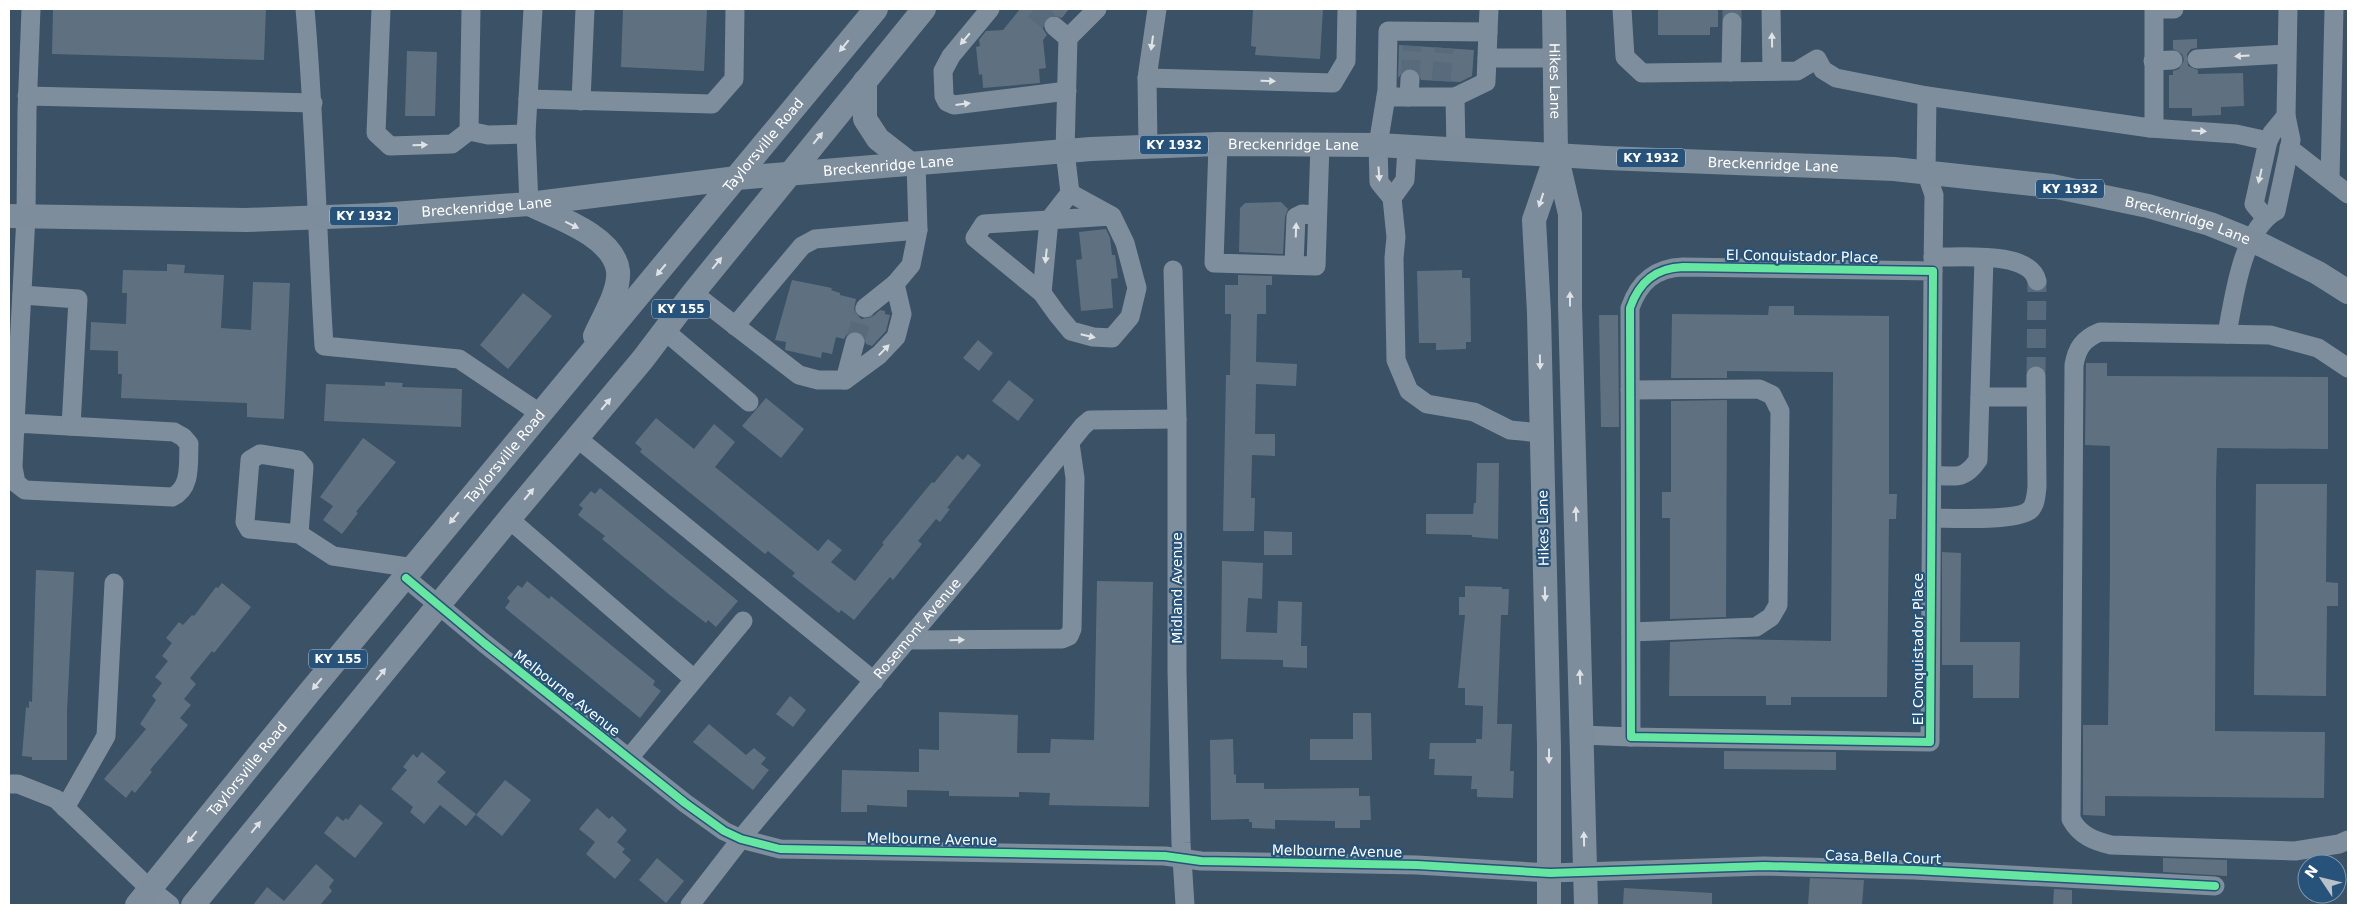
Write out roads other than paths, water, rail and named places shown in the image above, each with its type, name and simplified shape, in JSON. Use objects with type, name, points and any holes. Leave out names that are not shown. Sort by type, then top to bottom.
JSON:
[{"type":"main road","name":"Taylorsville Road","points":[[143,897],[876,9]]},
{"type":"main road","name":"KY 155","points":[[193,905],[509,518],[665,331],[787,175],[924,9]]},
{"type":"main road","name":"Hikes Lane","points":[[1554,9],[1556,154],[1570,214],[1570,305],[1586,905]]},
{"type":"main road","points":[[865,81],[865,119],[878,139],[913,163]]},
{"type":"main road","name":"Breckenridge Lane","points":[[17,216],[242,220],[397,214],[529,204],[737,178],[1066,151],[1218,144],[1378,145],[1795,164],[1926,172],[2052,186],[2148,206],[2210,224],[2252,241],[2318,273],[2348,292]]},
{"type":"main road","name":"Hikes Lane","points":[[1549,905],[1540,313],[1534,220],[1556,154]]},
{"type":"main road","points":[[529,204],[593,235],[611,253],[618,271],[614,294],[582,364]]},
{"type":"street","points":[[15,423],[174,432],[183,437],[189,444],[187,482],[181,493],[172,497],[25,490],[16,483],[11,467],[15,423],[14,353],[22,295],[17,216],[27,96],[31,9]]},
{"type":"street","points":[[305,9],[313,103],[316,218],[324,346],[459,359],[541,414]]},
{"type":"street","points":[[381,9],[376,133],[390,146],[452,144],[469,131],[488,135],[526,134]]},
{"type":"street","points":[[469,131],[471,9]]},
{"type":"street","points":[[529,204],[526,134],[533,9]]},
{"type":"street","points":[[581,101],[585,9]]},
{"type":"street","points":[[528,99],[712,104],[734,78],[735,9]]},
{"type":"street","points":[[990,9],[951,56],[943,71],[944,96],[947,102],[954,105],[1067,91]]},
{"type":"street","points":[[1042,293],[1049,220],[1070,193],[1066,151],[1067,91],[1061,32],[1096,9]]},
{"type":"street","points":[[1148,146],[1147,78],[1157,9]]},
{"type":"street","points":[[1147,78],[1333,83],[1346,61],[1347,9]]},
{"type":"street","points":[[1386,97],[1410,88],[1445,92],[1486,82],[1488,9]]},
{"type":"street","points":[[1622,9],[1625,57],[1642,73],[1798,71],[1817,59],[1823,70],[1836,78],[1927,96],[2150,128],[2236,134],[2268,141]]},
{"type":"street","points":[[1771,9],[1772,71]]},
{"type":"street","points":[[2150,128],[2154,123],[2154,9],[2174,9]]},
{"type":"street","points":[[2228,334],[2238,275],[2252,241],[2265,217],[2276,211],[2291,140],[2286,116],[2288,9]]},
{"type":"street","points":[[2330,179],[2340,110],[2341,50],[2339,18]]},
{"type":"street","points":[[1731,72],[1732,22]]},
{"type":"street","points":[[1488,32],[1445,40],[1412,39],[1388,31],[1386,97],[1378,145],[1379,182],[1392,198],[1396,237],[1394,258],[1396,360],[1408,391],[1427,404],[1474,412],[1510,430],[1541,433]]},
{"type":"street","points":[[2197,59],[2286,54]]},
{"type":"street","points":[[1487,58],[1555,58]]},
{"type":"street","points":[[2154,61],[2173,60]]},
{"type":"street","points":[[1445,92],[1456,149]]},
{"type":"street","points":[[27,96],[313,103]]},
{"type":"street","name":"El Conquistador Place","points":[[1582,735],[1930,742],[1934,195],[1926,172],[1927,96]]},
{"type":"street","points":[[2265,217],[2254,204],[2268,141],[2286,116]]},
{"type":"street","points":[[1218,144],[1214,263],[1316,266],[1320,144]]},
{"type":"street","points":[[1392,198],[1405,180],[1407,147]]},
{"type":"street","points":[[2289,148],[2348,194]]},
{"type":"street","points":[[865,308],[895,284],[911,266],[918,230],[913,163]]},
{"type":"street","points":[[1070,193],[1112,216],[1125,243],[1137,288],[1130,317],[1112,338],[1093,338],[1071,331],[1042,293],[975,238],[984,224],[1112,216]]},
{"type":"street","points":[[735,326],[802,246],[815,240],[918,230]]},
{"type":"street","points":[[1933,264],[1984,258],[2012,259],[2030,269],[2037,281]]},
{"type":"street","points":[[1932,475],[1960,476],[1970,472],[1978,460],[1984,258]]},
{"type":"street","name":"El Conquistador Place","points":[[1631,737],[1630,308],[1636,293],[1644,282],[1656,273],[1670,268],[1933,264]]},
{"type":"street","name":"Midland Avenue","points":[[1173,270],[1176,419],[1176,671],[1186,905]]},
{"type":"street","points":[[693,293],[799,375],[818,380],[845,380],[879,355],[896,337],[902,314],[895,284]]},
{"type":"street","points":[[22,295],[78,299],[71,426]]},
{"type":"street","points":[[665,331],[749,402]]},
{"type":"street","points":[[2348,368],[2318,348],[2270,335],[2100,332],[2089,337],[2077,349],[2074,365],[2071,819],[2076,828],[2092,840],[2112,846],[2296,851],[2339,844],[2348,840]]},
{"type":"street","points":[[845,380],[855,342]]},
{"type":"street","points":[[1932,518],[2014,517],[2031,509],[2036,501],[2037,487],[2036,376]]},
{"type":"street","points":[[1630,390],[1759,389],[1772,395],[1780,412],[1778,605],[1772,617],[1756,626],[1631,632]]},
{"type":"street","points":[[1980,397],[2036,397]]},
{"type":"street","name":"Rosemont Avenue","points":[[690,905],[741,839],[909,640],[1090,420],[1176,419]]},
{"type":"street","points":[[577,438],[874,681]]},
{"type":"street","points":[[909,640],[1052,639],[1069,636],[1072,629],[1075,478],[1070,443]]},
{"type":"street","points":[[299,534],[304,467],[298,460],[260,454],[250,460],[245,522],[249,529],[299,534],[334,556],[410,573]]},
{"type":"street","points":[[509,518],[694,679]]},
{"type":"street","name":"Melbourne Avenue","points":[[410,573],[438,605],[693,808],[724,831],[741,839],[780,849],[1155,856],[1201,862],[1416,865],[1550,873]]},
{"type":"street","points":[[65,808],[106,736],[114,584]]},
{"type":"street","points":[[629,758],[743,621]]},
{"type":"street","points":[[9,784],[18,784],[56,799],[143,897],[170,905]]},
{"type":"street","name":"Casa Bella Court","points":[[1550,873],[1585,870],[1774,866],[1914,870],[2215,886]]},
{"type":"tunnel","points":[[1034,9],[1054,26]]},
{"type":"tunnel","points":[[1732,9],[1732,22]]},
{"type":"tunnel","points":[[1410,79],[1412,46]]},
{"type":"tunnel","points":[[1441,81],[1444,48]]},
{"type":"tunnel","points":[[2036,376],[2037,281]]},
{"type":"tunnel","points":[[855,342],[865,308]]}]
